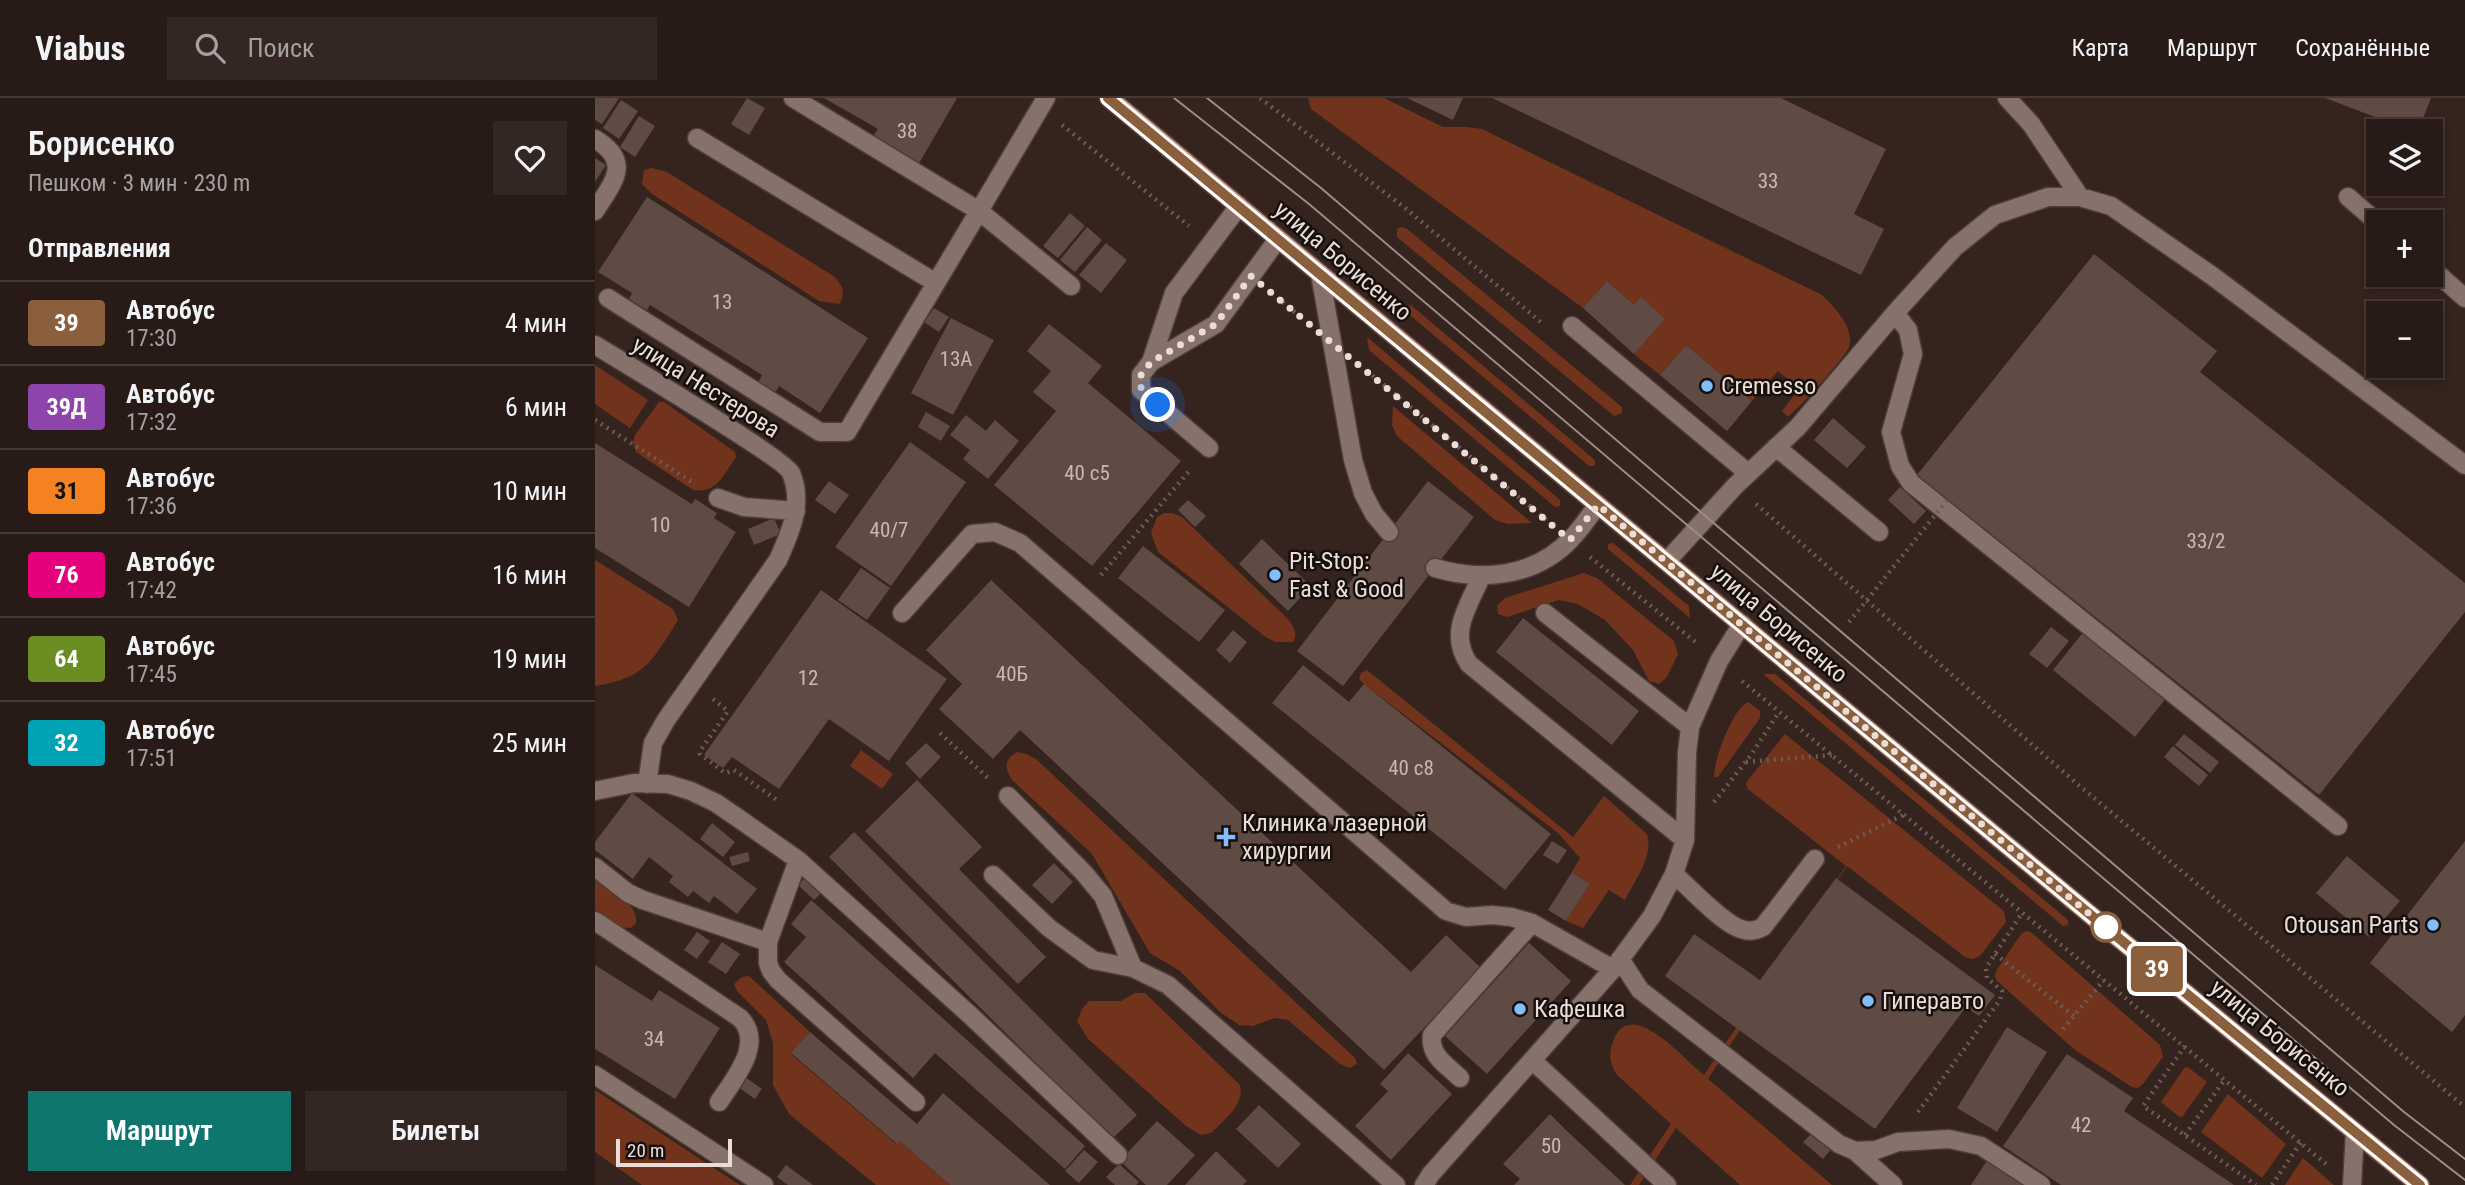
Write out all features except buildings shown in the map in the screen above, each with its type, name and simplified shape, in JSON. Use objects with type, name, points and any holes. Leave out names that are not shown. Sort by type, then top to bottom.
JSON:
[{"type":"main road","name":"улица Борисенко","points":[[1108,98],[2089,914],[2420,1185]]},
{"type":"lane","points":[[793,98],[979,211],[1071,286]]},
{"type":"lane","points":[[2007,98],[2031,124],[2080,197]]},
{"type":"lane","points":[[608,298],[820,432],[847,432],[1044,103]]},
{"type":"lane","points":[[697,138],[936,283]]},
{"type":"lane","points":[[595,139],[606,146],[616,158],[618,174],[595,211]]},
{"type":"lane","points":[[1667,561],[1748,474],[1798,427],[1955,247],[1995,215],[2048,197],[2080,197],[2111,206],[2200,268],[2465,465]]},
{"type":"lane","points":[[2348,197],[2366,213]]},
{"type":"lane","points":[[1209,448],[1141,390],[1141,375],[1151,362],[1174,293],[1239,206]]},
{"type":"lane","points":[[1151,362],[1216,324],[1278,239]]},
{"type":"lane","points":[[1320,274],[1353,460],[1363,493],[1374,514],[1389,532]]},
{"type":"lane","points":[[2443,279],[2465,298]]},
{"type":"lane","points":[[1895,313],[1908,330],[1913,354],[1891,432],[1900,466],[1911,483],[2338,826]]},
{"type":"lane","points":[[1572,326],[1748,474]]},
{"type":"lane","name":"улица Нестерова","points":[[595,345],[790,470],[796,493],[796,511]]},
{"type":"lane","points":[[1776,447],[1879,533]]},
{"type":"lane","points":[[647,784],[653,743],[666,720],[778,560],[796,511],[744,507],[718,498]]},
{"type":"lane","points":[[1434,568],[1481,577],[1532,566],[1552,555],[1570,540],[1598,505]]},
{"type":"lane","points":[[902,613],[972,534],[995,532],[1020,543],[1446,911],[1467,917],[1492,915],[1532,923],[1616,964],[1640,990],[1839,1144],[1855,1151],[1893,1185]]},
{"type":"lane","points":[[1481,577],[1458,636],[1459,646],[1469,664],[1685,840]]},
{"type":"lane","points":[[1545,612],[1691,727]]},
{"type":"lane","points":[[1425,1185],[1431,1174],[1616,964],[1652,916],[1675,874],[1685,840],[1687,753],[1691,727],[1719,661],[1742,624]]},
{"type":"lane","points":[[595,791],[634,783],[668,784],[691,791],[716,803],[798,860],[971,1016],[1118,1155]]},
{"type":"lane","points":[[1008,796],[1103,896],[1133,968]]},
{"type":"lane","points":[[1675,874],[1728,922],[1739,929],[1757,930],[1763,926],[1815,859]]},
{"type":"lane","points":[[798,860],[768,942],[768,963],[771,971],[916,1102]]},
{"type":"lane","points":[[595,867],[643,900],[768,942]]},
{"type":"lane","points":[[993,875],[1049,928],[1093,960],[1133,968],[1168,985],[1395,1185]]},
{"type":"lane","points":[[595,921],[740,1017],[746,1024],[750,1037],[748,1051],[719,1102]]},
{"type":"lane","points":[[1460,1078],[1434,1053],[1432,1035],[1532,923]]},
{"type":"lane","points":[[1533,1061],[1667,1185]]},
{"type":"lane","points":[[595,1075],[764,1185]]},
{"type":"lane","points":[[2352,1185],[2355,1132]]},
{"type":"lane","points":[[1855,1151],[1876,1150],[1898,1142],[1949,1139],[1981,1146],[2041,1185]]},
{"type":"path","points":[[1044,103],[1210,243]]},
{"type":"path","points":[[1251,276],[1906,814],[2331,1168]]},
{"type":"path","points":[[595,420],[718,498]]},
{"type":"path","points":[[1117,557],[1195,464]]},
{"type":"path","points":[[1849,622],[1948,499]]},
{"type":"path","points":[[728,710],[700,754],[726,773],[734,770],[777,800]]},
{"type":"path","points":[[1751,755],[1779,712]]},
{"type":"path","points":[[940,733],[1008,796]]},
{"type":"path","points":[[1745,762],[1833,755]]},
{"type":"path","points":[[2082,788],[2465,1107]]},
{"type":"path","points":[[1815,859],[1906,814]]},
{"type":"path","points":[[1898,1142],[2000,1000],[2002,991],[1987,978],[1986,968],[2022,913]]},
{"type":"path","points":[[1995,954],[2074,1016]]},
{"type":"path","points":[[2063,1029],[2104,980]]},
{"type":"path","points":[[2185,1046],[2143,1106],[2256,1185]]},
{"type":"path","points":[[2185,1135],[2225,1079]]},
{"type":"path","points":[[2272,1185],[2301,1142]]},
{"type":"shaded area","points":[[1308,98],[1384,98],[1443,127],[1482,129],[1822,295],[1846,325],[1849,347],[1831,372],[1788,417],[1782,411],[1799,389],[1778,371],[1752,401],[1686,345],[1660,375],[1634,354],[1665,319],[1641,298],[1634,305],[1607,281],[1583,308],[1311,109]]},
{"type":"shaded area","points":[[651,168],[667,172],[835,277],[843,290],[839,304],[819,301],[652,194],[642,184],[644,170]]},
{"type":"shaded area","points":[[1406,228],[1622,407],[1622,413],[1614,416],[1397,237],[1397,229]]},
{"type":"shaded area","points":[[1406,305],[1412,306],[1595,460],[1595,466],[1589,466],[1405,311]]},
{"type":"shaded area","points":[[1367,337],[1560,500],[1560,506],[1555,507],[1369,350]]},
{"type":"shaded area","points":[[595,365],[648,400],[630,428],[595,404]]},
{"type":"shaded area","points":[[659,402],[664,402],[735,452],[736,457],[714,486],[693,490],[636,452],[633,443],[635,435]]},
{"type":"shaded area","points":[[1393,406],[1532,523],[1508,524],[1495,520],[1397,436],[1392,425]]},
{"type":"shaded area","points":[[1164,513],[1182,517],[1289,620],[1294,628],[1293,642],[1276,642],[1267,638],[1158,552],[1151,533],[1157,517]]},
{"type":"shaded area","points":[[1613,543],[1689,606],[1690,618],[1608,549],[1608,544]]},
{"type":"shaded area","points":[[595,560],[673,609],[678,620],[646,665],[626,678],[595,686]]},
{"type":"shaded area","points":[[1584,573],[1597,578],[1674,641],[1678,654],[1667,677],[1659,684],[1649,681],[1633,650],[1605,620],[1578,604],[1559,600],[1507,617],[1498,614],[1497,606],[1505,598]]},
{"type":"shaded area","points":[[1367,670],[1573,837],[1604,796],[1647,834],[1646,859],[1625,900],[1609,890],[1583,928],[1566,921],[1590,884],[1572,872],[1580,858],[1558,833],[1364,684],[1359,679],[1361,673]]},
{"type":"shaded area","points":[[1763,674],[1775,674],[2068,920],[2068,925],[2063,926]]},
{"type":"shaded area","points":[[1748,702],[1760,711],[1760,718],[1718,777],[1714,777],[1717,759],[1730,724]]},
{"type":"shaded area","points":[[1785,734],[2004,911],[2006,922],[1980,956],[1973,959],[1965,957],[1847,866],[1708,1079],[1832,1185],[1740,1185],[1676,1128],[1639,1185],[1630,1185],[1671,1124],[1617,1075],[1610,1058],[1614,1039],[1622,1028],[1633,1025],[1645,1028],[1672,1046],[1704,1075],[1846,866],[1748,789],[1748,780]]},
{"type":"shaded area","points":[[861,750],[893,774],[882,789],[850,766]]},
{"type":"shaded area","points":[[1017,752],[1036,759],[1355,1058],[1357,1064],[1350,1068],[1340,1064],[1288,1020],[1275,1018],[1253,1026],[1239,1025],[1220,1012],[1180,971],[1150,953],[1092,854],[1012,780],[1007,761]]},
{"type":"shaded area","points":[[595,879],[633,909],[636,923],[631,928],[619,927],[595,910]]},
{"type":"shaded area","points":[[2031,932],[2160,1045],[2163,1057],[2142,1085],[2132,1087],[2075,1050],[1997,981],[1996,971],[2021,934]]},
{"type":"shaded area","points":[[749,976],[810,1032],[791,1054],[896,1144],[900,1141],[950,1185],[876,1185],[789,1114],[773,1085],[773,1043],[766,1020],[737,991],[734,984],[742,977]]},
{"type":"shaded area","points":[[1135,993],[1145,993],[1240,1085],[1241,1092],[1236,1106],[1211,1133],[1201,1135],[1186,1126],[1088,1039],[1077,1021],[1089,1001],[1121,1001]]},
{"type":"shaded area","points":[[2185,1067],[2207,1082],[2182,1117],[2161,1102]]},
{"type":"shaded area","points":[[595,1090],[740,1185],[642,1185],[595,1152]]},
{"type":"shaded area","points":[[2228,1094],[2286,1144],[2262,1178],[2201,1132]]},
{"type":"shaded area","points":[[2303,1158],[2334,1185],[2285,1185]]},
{"type":"tram line","points":[[1174,98],[1309,204],[2394,1125],[2465,1180]]},
{"type":"tram line","points":[[1207,98],[1321,188],[2404,1112],[2465,1159]]},
{"type":"bus line","name":"39","points":[[1108,98],[2110,931],[2420,1185]]},
{"type":"place","name":"Cremesso","points":[[1707,386]]},
{"type":"place","name":"Pit-Stop: Fast & Good","points":[[1275,575]]},
{"type":"place","name":"Клиника лазерной хирургии","points":[[1226,837]]},
{"type":"place","name":"Otousan Parts","points":[[2433,925]]},
{"type":"place","name":"Гиперавто","points":[[1868,1001]]},
{"type":"place","name":"Кафешка","points":[[1520,1009]]},
{"type":"route","points":[[1158,405],[1141,390],[1141,375],[1151,362],[1216,324],[1251,276],[1570,540],[1598,505],[2110,931],[2106,927]]}]
